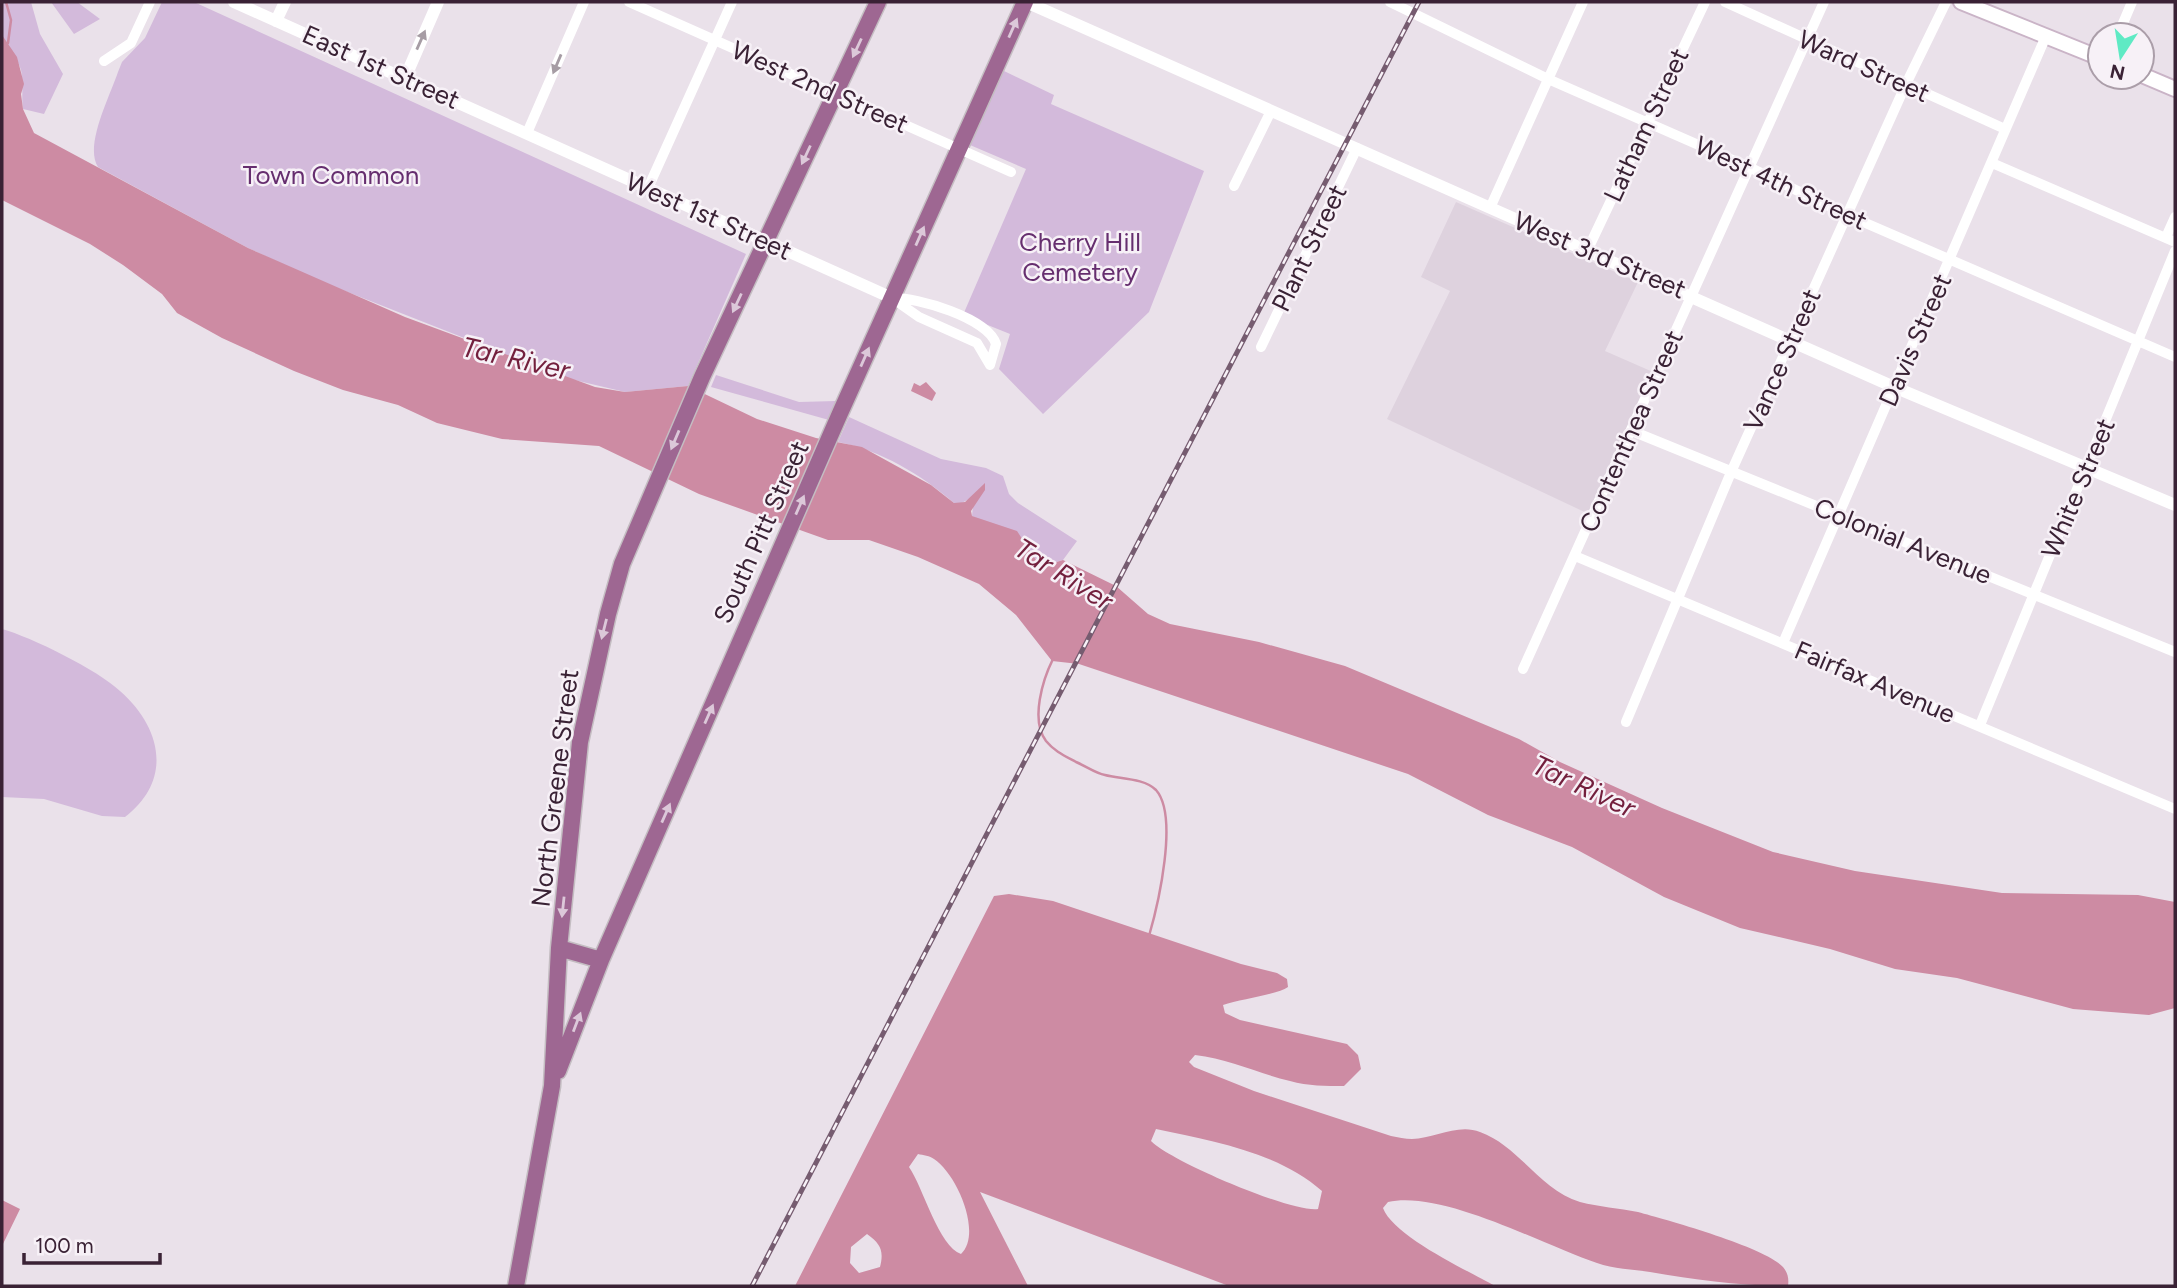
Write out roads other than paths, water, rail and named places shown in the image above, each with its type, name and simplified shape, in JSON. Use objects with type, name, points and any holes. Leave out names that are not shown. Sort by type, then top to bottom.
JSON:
[{"type":"main road","name":"North Greene Street","points":[[516,1286],[552,1086],[559,948],[580,742],[597,655],[622,564],[702,377],[878,2]]},
{"type":"main road","name":"South Pitt Street","points":[[552,1086],[601,960],[839,415],[1026,2]]},
{"type":"main road","points":[[1961,2],[2086,52]]},
{"type":"main road","points":[[2156,81],[2175,89]]},
{"type":"main road","points":[[559,948],[601,960]]},
{"type":"street","points":[[104,61],[131,43],[150,2]]},
{"type":"street","name":"East 1st Street","points":[[234,2],[527,133]]},
{"type":"street","points":[[276,20],[285,2]]},
{"type":"street","points":[[405,78],[438,2]]},
{"type":"street","points":[[527,133],[584,2]]},
{"type":"street","name":"West 2nd Street","points":[[629,2],[1012,172]]},
{"type":"street","points":[[648,188],[732,2]]},
{"type":"street","name":"West 3rd Street","points":[[1026,2],[1692,295],[1894,387],[2175,505]]},
{"type":"street","name":"West 4th Street","points":[[1390,2],[1548,79],[1751,168],[1847,215],[1951,257],[2175,357]]},
{"type":"street","points":[[1490,208],[1583,2]]},
{"type":"street","name":"Latham Street","points":[[1588,249],[1705,2]]},
{"type":"street","name":"Ward Street","points":[[1725,2],[2005,129]]},
{"type":"street","name":"Contenthea Street","points":[[1523,669],[1824,2]]},
{"type":"street","name":"Vance Street","points":[[1626,722],[1732,470],[1946,2]]},
{"type":"street","points":[[2124,21],[2132,2]]},
{"type":"street","name":"Davis Street","points":[[1783,643],[2046,36]]},
{"type":"street","points":[[1234,186],[1272,111]]},
{"type":"street","name":"West 1st Street","points":[[527,133],[892,298]]},
{"type":"street","name":"Plant Street","points":[[1261,347],[1357,148]]},
{"type":"street","points":[[1992,163],[2171,239],[2175,217]]},
{"type":"street","name":"White Street","points":[[1980,725],[2175,251]]},
{"type":"street","points":[[892,298],[909,298],[945,310],[989,330],[996,344],[990,365],[979,345],[919,317],[892,298]]},
{"type":"street","points":[[939,326],[945,310]]},
{"type":"street","points":[[979,345],[995,339]]},
{"type":"street","name":"Colonial Avenue","points":[[1632,431],[2175,652]]},
{"type":"street","name":"Fairfax Avenue","points":[[1575,556],[2175,809]]},
{"type":"water","name":"Tar River","points":[[2,35],[17,57],[24,84],[21,94],[23,109],[34,133],[248,248],[405,317],[595,387],[625,392],[688,386],[757,419],[816,438],[862,447],[931,485],[954,503],[965,502],[985,483],[985,490],[971,511],[972,516],[1017,531],[1038,563],[1044,566],[1063,560],[1116,586],[1148,614],[1170,624],[1259,642],[1345,666],[1519,739],[1560,762],[1662,808],[1773,852],[1855,871],[2002,893],[2138,895],[2175,902],[2175,1008],[2149,1015],[2073,1009],[1957,978],[1895,969],[1830,949],[1740,928],[1664,897],[1572,847],[1488,815],[1408,774],[1079,664],[1052,661],[1016,615],[979,584],[918,557],[869,540],[828,540],[699,494],[599,446],[502,439],[437,423],[398,405],[343,390],[294,371],[222,338],[177,313],[162,294],[123,265],[90,244],[2,200]]},
{"type":"water","points":[[926,382],[936,393],[932,401],[911,391],[914,383],[920,386]]},
{"type":"water","points":[[1009,894],[1053,901],[1241,964],[1277,973],[1287,979],[1288,987],[1223,1005],[1225,1013],[1240,1020],[1347,1044],[1358,1055],[1361,1069],[1344,1086],[1330,1086],[1297,1083],[1195,1055],[1189,1062],[1194,1067],[1254,1091],[1391,1136],[1412,1139],[1464,1129],[1480,1132],[1506,1147],[1566,1196],[1587,1204],[1638,1212],[1757,1251],[1783,1267],[1788,1276],[1788,1286],[1719,1282],[1610,1267],[1464,1211],[1411,1200],[1388,1202],[1383,1208],[1401,1230],[1416,1241],[1495,1286],[1229,1286],[980,1192],[1028,1286],[795,1286],[994,896]],"holes":[[[1156,1129],[1265,1157],[1305,1178],[1322,1191],[1318,1209],[1304,1208],[1259,1195],[1181,1161],[1151,1141]],[[918,1154],[924,1155],[934,1159],[951,1177],[968,1218],[967,1244],[961,1254],[953,1249],[939,1229],[909,1167]],[[867,1234],[880,1248],[880,1267],[859,1273],[850,1263],[851,1247]]]},
{"type":"water","points":[[2,1200],[20,1209],[2,1246]]},
{"type":"waterway","points":[[6,2],[11,20],[8,43]]},
{"type":"waterway","points":[[1053,659],[1042,688],[1039,711],[1041,732],[1046,741],[1060,753],[1098,773],[1151,786],[1163,802],[1166,819],[1164,861],[1149,936]]},
{"type":"railway","points":[[752,1286],[1419,2]]},
{"type":"park label","name":"Town Common","points":[[331,175]]},
{"type":"park label","name":"Cherry Hill Cemetery","points":[[1080,257]]}]
